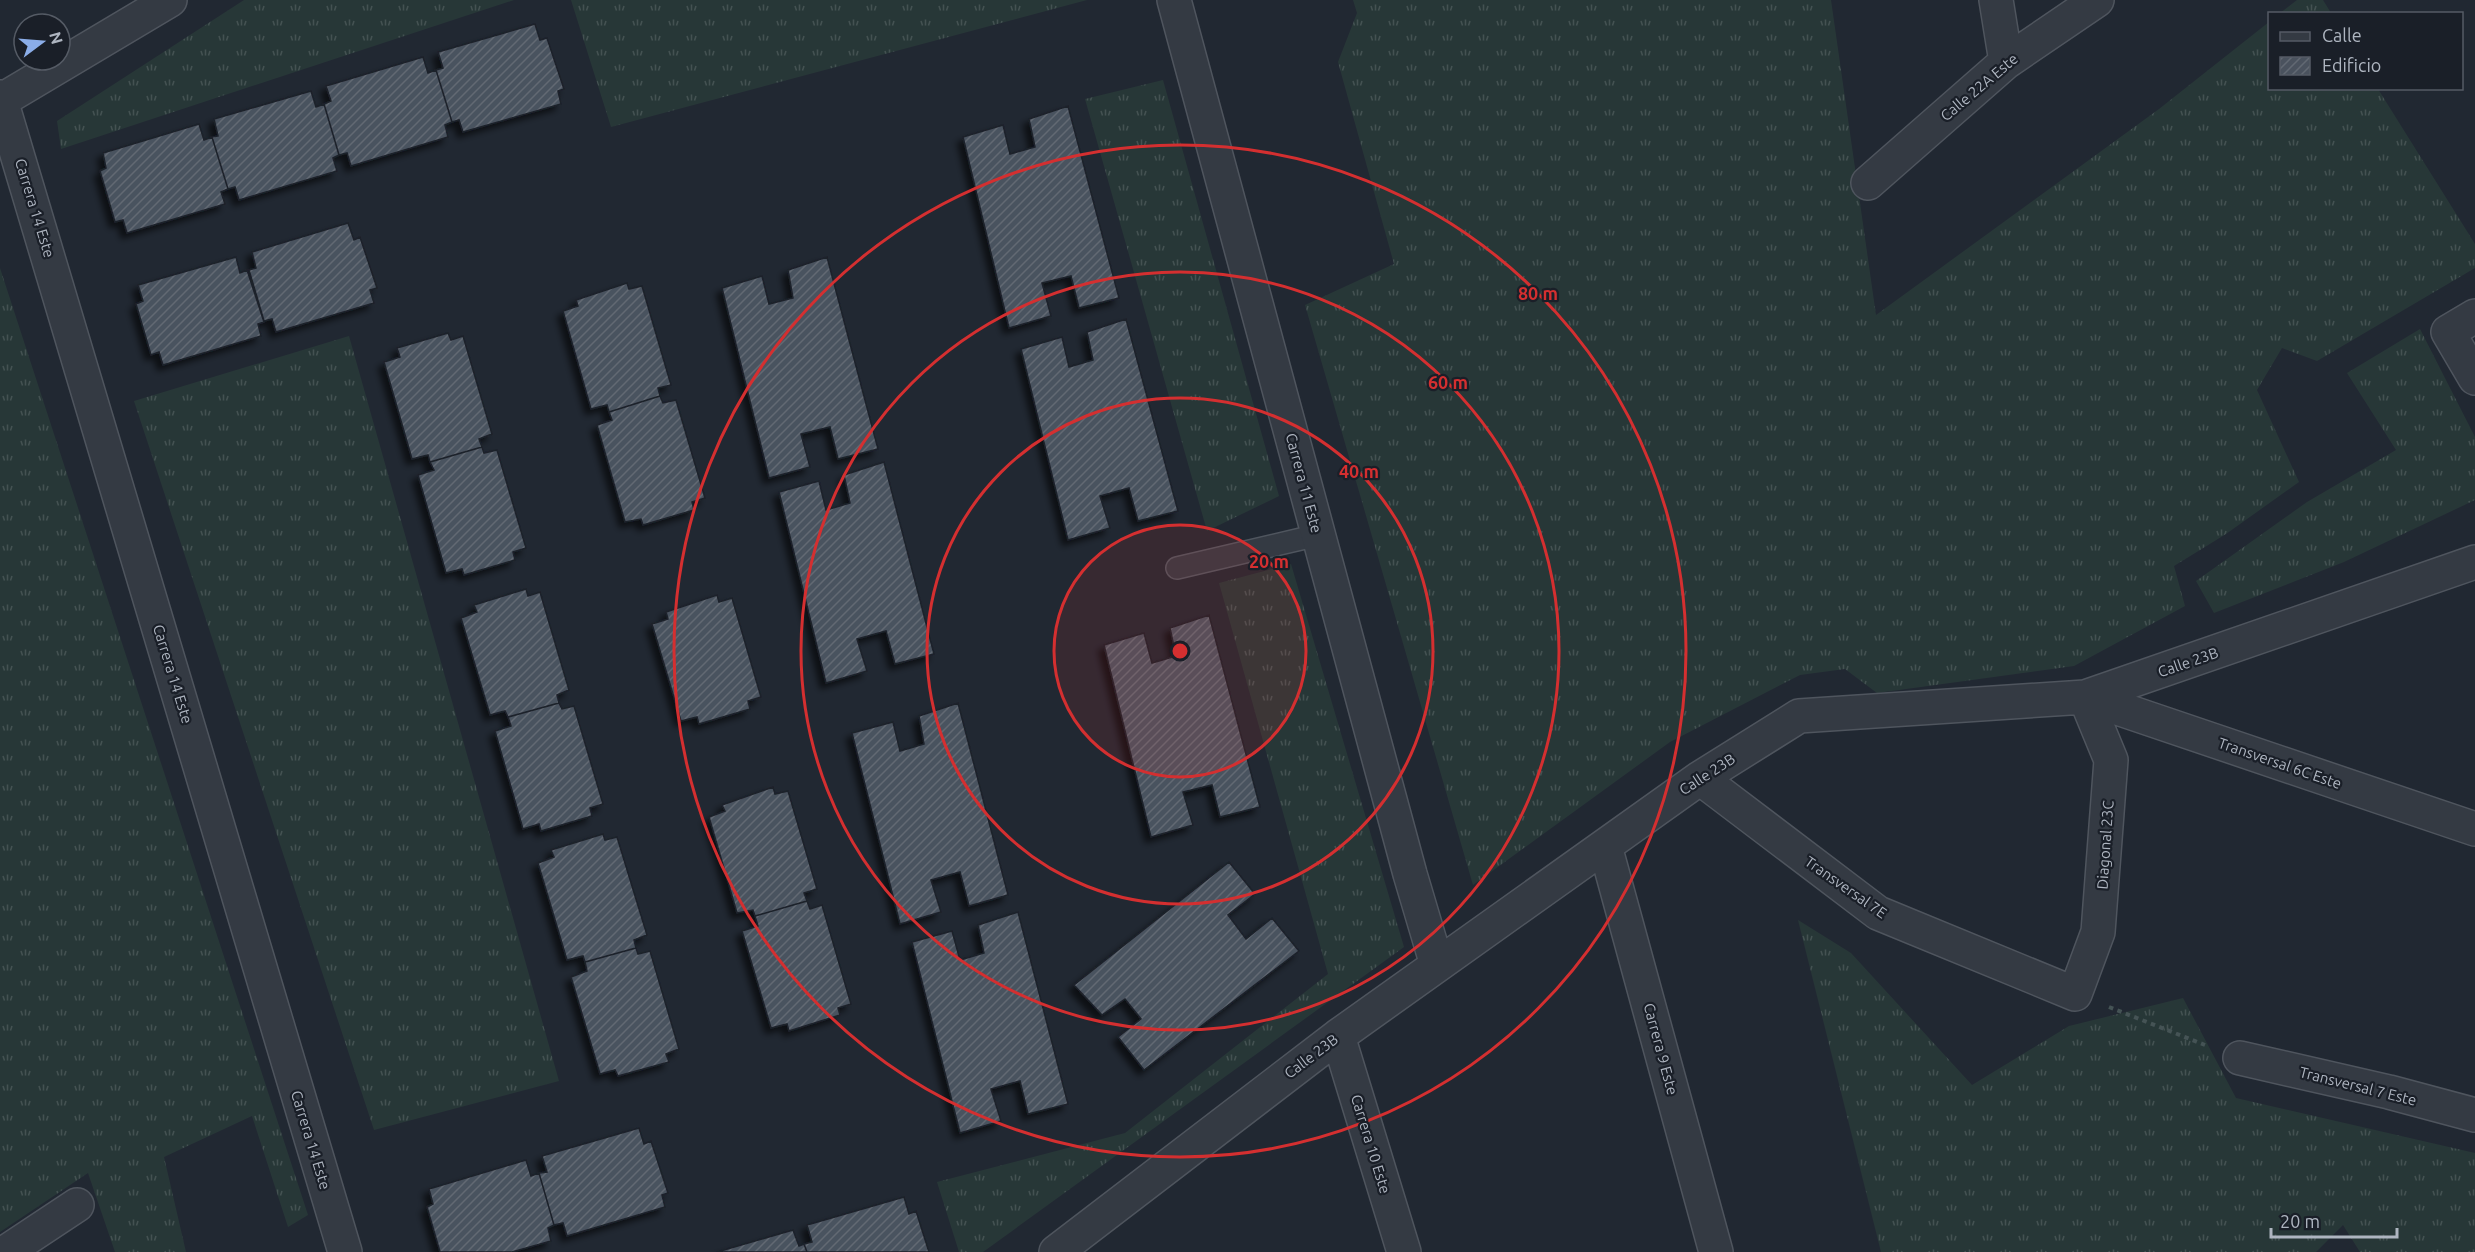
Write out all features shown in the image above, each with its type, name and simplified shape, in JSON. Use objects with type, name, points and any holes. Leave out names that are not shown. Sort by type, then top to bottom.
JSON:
[{"type":"street","name":"Carrera 11 Este","points":[[1174,0],[1407,863],[1437,965]]},
{"type":"street","points":[[1996,0],[2006,62]]},
{"type":"street","name":"Calle 22A Este","points":[[1868,183],[2006,62],[2097,0]]},
{"type":"street","points":[[1,99],[165,1]]},
{"type":"street","name":"Carrera 14 Este","points":[[1,99],[345,1252]]},
{"type":"street","points":[[2462,324],[2475,378]]},
{"type":"street","name":"Calle 23B","points":[[1070,1247],[1338,1036],[1700,778],[1799,716],[2085,697],[2475,562]]},
{"type":"street","name":"Transversal 6C Este","points":[[2085,697],[2475,829]]},
{"type":"street","name":"Diagonal 23C","points":[[2075,994],[2098,932],[2111,760],[2085,697]]},
{"type":"street","name":"Transversal 7E","points":[[1700,778],[1878,914],[2075,994]]},
{"type":"street","name":"Carrera 9 Este","points":[[1605,846],[1716,1252]]},
{"type":"street","name":"Carrera 10 Este","points":[[1338,1036],[1404,1252]]},
{"type":"street","name":"Transversal 7 Este","points":[[2240,1058],[2389,1092],[2475,1115]]},
{"type":"street","points":[[6,1252],[77,1205]]},
{"type":"lane","points":[[1177,568],[1318,535]]},
{"type":"path","points":[[2075,994],[2240,1058]]},
{"type":"green space","points":[[244,0],[514,0],[61,149],[57,121]]},
{"type":"green space","points":[[571,0],[1087,0],[611,127]]},
{"type":"green space","points":[[1353,0],[1831,0],[1876,315],[2159,109],[2268,23],[2268,90],[2379,90],[2475,244],[2475,268],[2317,361],[2282,348],[2257,390],[2299,482],[2226,534],[2174,566],[2185,606],[2074,666],[1877,693],[1845,669],[1800,675],[1670,742],[1473,885],[1305,305],[1394,264],[1338,62],[1357,13]]},
{"type":"green space","points":[[2297,0],[2323,0],[2330,12],[2281,12]]},
{"type":"green space","points":[[1163,80],[1279,496],[1207,531],[1085,99]]},
{"type":"green space","points":[[0,268],[308,1215],[288,1227],[252,1116],[164,1157],[186,1252],[115,1252],[88,1173],[0,1232]]},
{"type":"green space","points":[[2420,329],[2475,437],[2475,500],[2344,562],[2214,613],[2196,581],[2307,502],[2396,450],[2347,373]]},
{"type":"green space","points":[[349,336],[559,1081],[374,1130],[134,401]]},
{"type":"green space","points":[[1291,564],[1404,947],[983,1252],[959,1252],[937,1182],[1125,1133],[1328,974],[1219,583]]},
{"type":"green space","points":[[1798,920],[1851,953],[1972,1085],[2069,1026],[2183,998],[2236,1098],[2475,1153],[2475,1252],[2360,1252],[2343,1225],[2316,1252],[1881,1252]]},
{"type":"building","points":[[535,24],[540,40],[547,38],[564,89],[558,91],[561,104],[463,132],[459,120],[452,122],[436,70],[443,68],[438,52]]},
{"type":"building","points":[[423,57],[428,73],[436,70],[452,122],[445,125],[448,137],[351,166],[347,153],[339,155],[324,104],[331,101],[326,86]]},
{"type":"building","points":[[311,91],[316,107],[324,104],[339,155],[333,158],[337,171],[239,200],[235,187],[228,189],[212,137],[218,136],[214,119]]},
{"type":"building","points":[[1068,106],[1119,298],[1079,308],[1071,276],[1042,283],[1051,316],[1009,328],[963,137],[1003,125],[1010,154],[1035,147],[1029,119]]},
{"type":"building","points":[[199,124],[204,140],[212,137],[228,189],[221,192],[225,204],[127,233],[123,220],[115,222],[100,171],[106,168],[103,153]]},
{"type":"building","points":[[348,223],[354,240],[360,237],[377,288],[370,290],[374,303],[276,332],[272,319],[264,321],[249,270],[256,268],[252,252]]},
{"type":"building","points":[[236,257],[240,273],[247,270],[264,322],[258,324],[261,336],[163,365],[159,352],[151,355],[136,304],[143,301],[138,285]]},
{"type":"building","points":[[827,257],[878,449],[838,459],[830,427],[801,434],[810,467],[769,478],[722,288],[762,276],[769,304],[793,298],[788,270]]},
{"type":"building","points":[[627,283],[629,289],[642,286],[671,385],[658,388],[660,396],[609,412],[607,405],[591,409],[563,311],[578,306],[576,300]]},
{"type":"building","points":[[1126,319],[1178,511],[1138,521],[1129,488],[1100,496],[1110,528],[1068,540],[1021,349],[1062,337],[1069,367],[1093,360],[1087,332]]},
{"type":"building","points":[[448,333],[451,340],[463,336],[492,434],[479,439],[482,447],[430,462],[428,455],[412,459],[384,362],[400,357],[397,348]]},
{"type":"building","points":[[660,396],[663,403],[676,400],[705,498],[692,502],[694,510],[643,525],[641,519],[625,522],[597,425],[612,420],[609,412]]},
{"type":"building","points":[[482,447],[484,453],[497,450],[526,548],[513,552],[515,560],[464,575],[462,569],[446,573],[418,475],[434,470],[430,462]]},
{"type":"building","points":[[884,462],[934,654],[895,664],[886,631],[857,639],[867,671],[826,683],[779,492],[819,481],[826,510],[850,503],[844,475]]},
{"type":"building","points":[[526,589],[528,596],[540,592],[569,690],[557,695],[559,703],[508,717],[505,711],[490,715],[461,618],[477,612],[474,605]]},
{"type":"building","points":[[717,595],[719,602],[732,598],[761,697],[748,701],[750,709],[699,724],[697,717],[681,721],[652,624],[668,619],[666,612]]},
{"type":"building","points":[[1209,615],[1260,807],[1220,817],[1212,785],[1183,792],[1193,825],[1151,837],[1104,645],[1144,633],[1152,663],[1176,656],[1170,628]]},
{"type":"building","points":[[559,703],[562,709],[574,706],[603,804],[590,808],[592,816],[541,831],[539,824],[523,829],[495,731],[511,726],[508,717]]},
{"type":"building","points":[[958,703],[1008,895],[969,906],[960,872],[931,880],[941,912],[900,924],[852,733],[893,722],[900,751],[924,744],[919,716]]},
{"type":"building","points":[[773,787],[775,794],[788,791],[817,889],[804,893],[807,901],[755,916],[753,910],[737,913],[709,817],[725,811],[722,805]]},
{"type":"building","points":[[603,834],[605,840],[617,837],[647,935],[634,940],[636,948],[585,962],[583,956],[567,960],[538,863],[554,857],[551,850]]},
{"type":"building","points":[[1229,862],[1255,894],[1228,915],[1246,939],[1272,918],[1299,951],[1144,1070],[1118,1037],[1141,1019],[1125,999],[1102,1015],[1074,985]]},
{"type":"building","points":[[807,901],[810,909],[822,905],[851,1004],[838,1008],[840,1015],[789,1031],[787,1024],[771,1028],[742,931],[758,926],[755,916]]},
{"type":"building","points":[[1018,912],[1068,1104],[1028,1114],[1020,1081],[991,1089],[1001,1121],[960,1133],[912,942],[952,931],[960,960],[984,953],[978,925]]},
{"type":"building","points":[[636,948],[638,954],[650,951],[679,1049],[666,1054],[669,1062],[618,1076],[615,1070],[600,1074],[571,977],[587,971],[585,962]]},
{"type":"building","points":[[639,1128],[644,1144],[651,1141],[668,1193],[662,1195],[665,1207],[567,1236],[563,1223],[554,1225],[539,1173],[547,1172],[542,1156]]},
{"type":"building","points":[[526,1160],[531,1176],[539,1173],[554,1225],[548,1228],[551,1241],[512,1252],[440,1252],[427,1207],[433,1204],[429,1189]]},
{"type":"building","points":[[904,1197],[909,1214],[916,1211],[929,1252],[807,1252],[804,1244],[812,1242],[807,1225]]},
{"type":"building","points":[[793,1230],[799,1246],[804,1244],[807,1252],[717,1252]]}]
